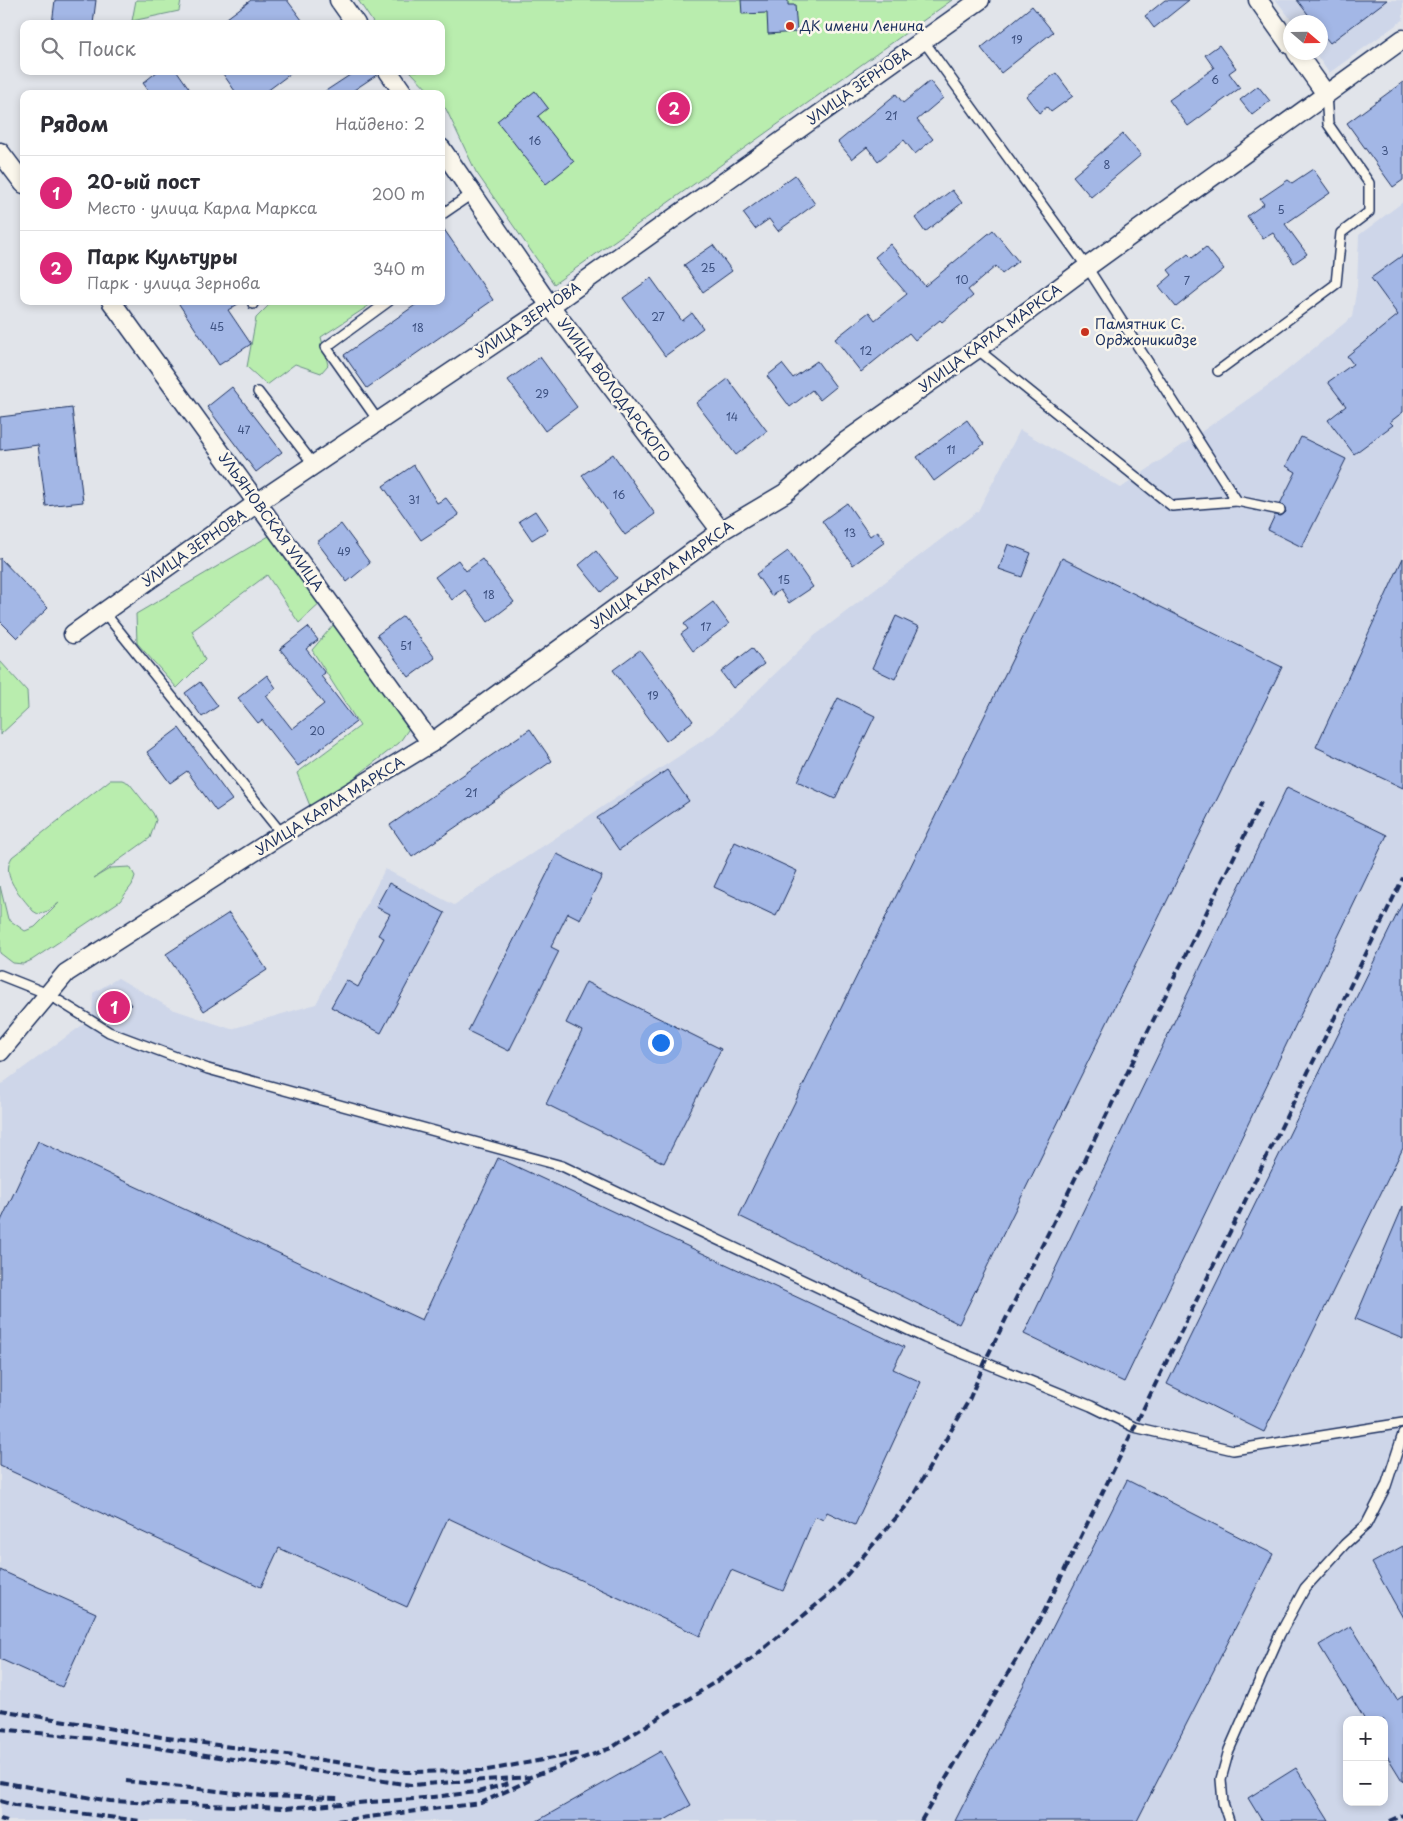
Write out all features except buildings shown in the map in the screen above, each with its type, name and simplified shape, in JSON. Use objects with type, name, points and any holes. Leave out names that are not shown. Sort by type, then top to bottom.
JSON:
[{"type":"street","points":[[339,0],[353,20]]},
{"type":"street","name":"УЛИЦА ЗЕРНОВА","points":[[73,634],[257,503],[550,306],[980,0]]},
{"type":"street","points":[[1258,0],[1283,35]]},
{"type":"street","name":"УЛИЦА КАРЛА МАРКСА","points":[[0,1052],[66,973],[282,834],[430,743],[721,532],[785,493],[846,441],[977,349],[1087,267],[1403,39]]},
{"type":"street","points":[[1302,60],[1326,94]]},
{"type":"street","points":[[391,75],[401,90]]},
{"type":"street","points":[[0,152],[20,179]]},
{"type":"street","name":"УЛИЦА ВОЛОДАРСКОГО","points":[[445,154],[550,306],[721,532]]},
{"type":"street","name":"УЛЬЯНОВСКАЯ УЛИЦА","points":[[114,305],[430,743]]},
{"type":"lane","points":[[923,40],[1087,267],[1237,501]]},
{"type":"lane","points":[[1218,371],[1336,284],[1341,233],[1369,212],[1369,183],[1328,124],[1326,94]]},
{"type":"lane","points":[[445,212],[473,193]]},
{"type":"lane","points":[[378,422],[326,348],[384,305]]},
{"type":"lane","points":[[977,349],[1172,506],[1237,501],[1280,510]]},
{"type":"lane","points":[[258,392],[314,465]]},
{"type":"lane","points":[[104,612],[282,834]]},
{"type":"lane","points":[[0,975],[48,994],[109,1032],[208,1069],[562,1166],[924,1338],[1091,1406],[1134,1427],[1233,1450],[1403,1424]]},
{"type":"lane","points":[[1229,1821],[1223,1803],[1221,1779],[1229,1750],[1280,1634],[1305,1588],[1345,1544],[1366,1525],[1386,1486],[1403,1434]]},
{"type":"shaded area","points":[[1276,0],[1403,0],[1403,20],[1329,73],[1320,60],[1328,60],[1328,15],[1288,15]]},
{"type":"shaded area","points":[[1403,202],[1403,1821],[0,1821],[0,1085],[92,1018],[93,993],[118,978],[172,1009],[231,1029],[316,1004],[385,869],[454,905],[714,733],[813,637],[978,511],[1020,430],[1121,488],[1274,381],[1352,317],[1357,286],[1359,235]]},
{"type":"green space","points":[[136,0],[181,0],[179,11],[132,20]]},
{"type":"green space","points":[[358,0],[952,0],[554,284],[476,172],[445,108],[445,90],[428,90],[414,75],[445,75],[445,20],[371,20]]},
{"type":"green space","points":[[269,305],[370,305],[321,337],[328,365],[321,373],[295,364],[267,385],[247,367],[256,318]]},
{"type":"green space","points":[[269,536],[323,601],[299,623],[267,575],[192,631],[205,660],[177,688],[137,643],[136,614]]},
{"type":"green space","points":[[334,624],[410,727],[399,743],[312,811],[297,773],[360,726],[312,650]]},
{"type":"green space","points":[[0,661],[27,691],[28,709],[0,735]]},
{"type":"green space","points":[[110,780],[122,780],[129,783],[153,813],[156,820],[150,838],[94,878],[111,868],[130,867],[135,876],[132,885],[120,901],[32,960],[23,964],[13,963],[0,953],[0,886],[8,919],[25,931],[35,927],[59,903],[48,911],[38,914],[33,911],[10,879],[9,864],[12,857]]},
{"type":"railway","points":[[0,1729],[96,1739],[411,1785],[530,1777],[611,1748],[750,1660],[833,1591],[908,1504],[969,1400],[988,1355],[1261,802]]},
{"type":"railway","points":[[921,1821],[1044,1612],[1403,878]]},
{"type":"railway","points":[[0,1710],[161,1737],[406,1772],[482,1771],[581,1753]]},
{"type":"railway","points":[[337,1821],[481,1803],[530,1780]]},
{"type":"railway","points":[[126,1781],[264,1796],[339,1798]]},
{"type":"railway","points":[[0,1782],[110,1801],[285,1808],[414,1799],[478,1792],[509,1783]]},
{"type":"railway","points":[[0,1801],[15,1805],[141,1821]]},
{"type":"railway","points":[[1389,1821],[1403,1815]]},
{"type":"railway","points":[[0,1819],[7,1821]]},
{"type":"place","name":"ДК имени Ленина","points":[[790,26]]},
{"type":"place","name":"Парк Культуры","points":[[674,108]]},
{"type":"place","name":"Памятник С. Орджоникидзе","points":[[1085,332]]},
{"type":"place","name":"20-ый пост","points":[[114,1007]]}]
